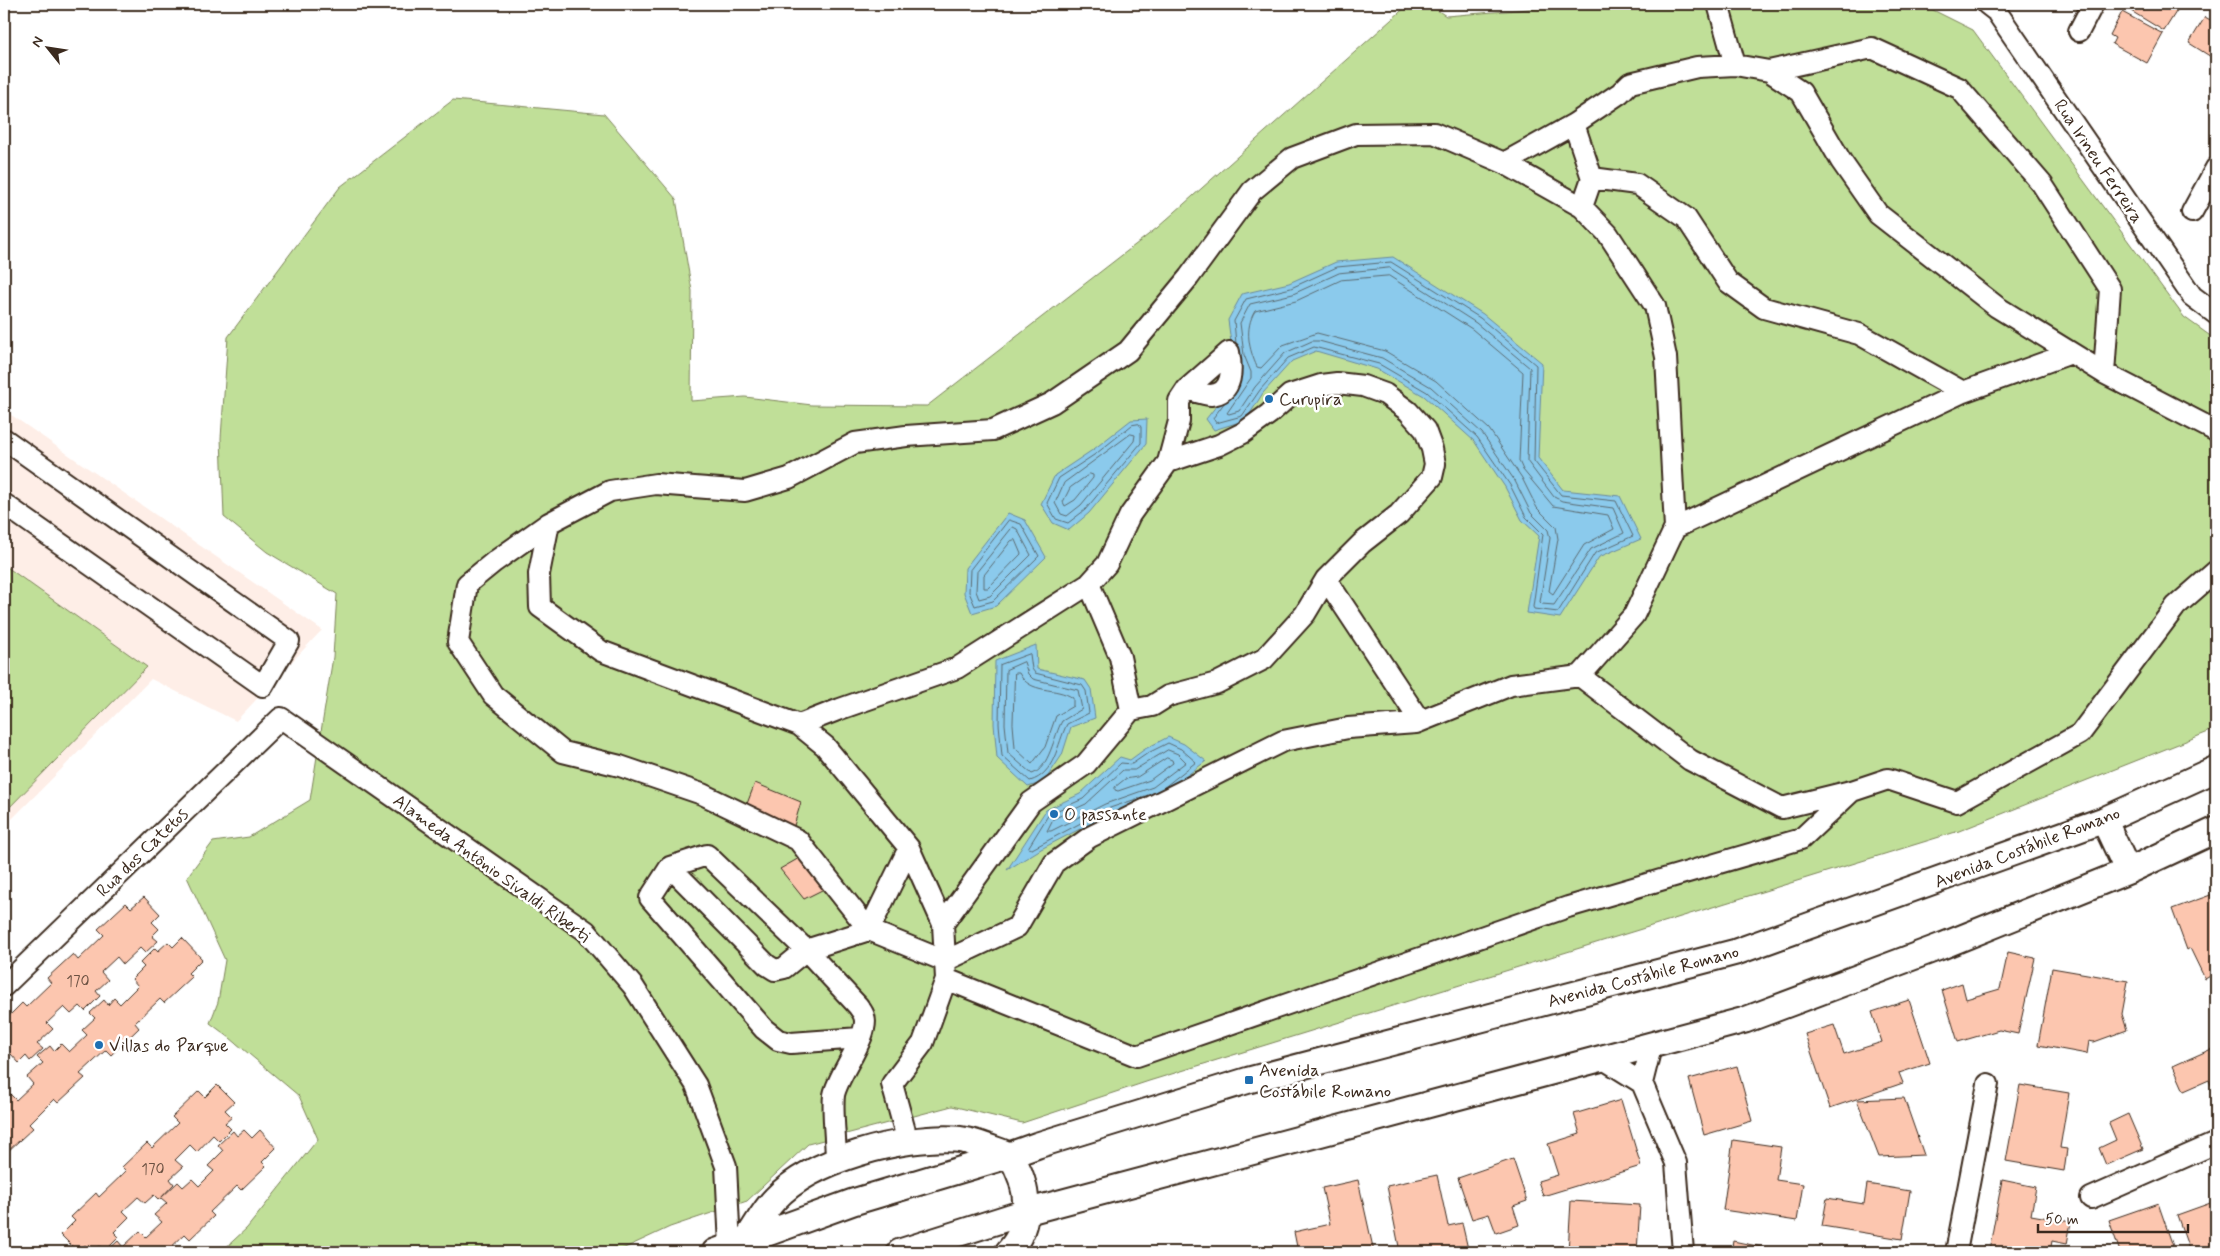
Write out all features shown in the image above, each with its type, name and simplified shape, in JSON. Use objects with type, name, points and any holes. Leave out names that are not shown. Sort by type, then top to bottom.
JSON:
[{"type":"main road","name":"Avenida Costábile Romano","points":[[731,1246],[853,1202],[1249,1080],[1736,952],[2104,820],[2216,769]]},
{"type":"main road","points":[[2104,820],[2128,871]]},
{"type":"main road","points":[[900,1252],[1026,1212],[1652,1043],[1745,1020],[1942,946],[2128,871],[2216,830]]},
{"type":"main road","points":[[731,1246],[775,1199],[809,1172],[836,1161],[879,1148],[908,1142],[956,1139],[1010,1155],[1023,1180],[1026,1195],[1026,1212],[1020,1234],[1008,1252]]},
{"type":"street","points":[[1718,4],[1735,65]]},
{"type":"street","name":"Rua Irineu Ferreira","points":[[1987,4],[1996,11],[2192,296],[2216,314]]},
{"type":"street","points":[[2079,31],[2093,4]]},
{"type":"street","points":[[1504,163],[1574,124],[1620,93],[1630,83],[1697,67],[1735,65],[1769,71],[1872,48],[1959,88],[2042,184],[2110,288],[2104,373]]},
{"type":"street","points":[[1769,71],[1801,92],[1841,161],[1878,214],[1997,307],[2104,373],[2216,431]]},
{"type":"street","points":[[1574,124],[1592,178],[1582,206]]},
{"type":"street","points":[[945,970],[1017,927],[1054,862],[1090,837],[1283,741],[1348,728],[1420,721],[1511,686],[1580,676],[1634,615],[1675,528],[1666,356],[1655,306],[1608,234],[1582,206],[1504,163],[1434,133],[1356,134],[1292,158],[1252,191],[1189,277],[1128,351],[1052,403],[993,430],[906,436],[855,443],[789,478],[745,491],[656,484],[610,491],[549,523],[494,562],[468,584],[458,642],[493,695],[563,752],[620,766],[702,794],[798,840],[870,930],[945,970],[1136,1056],[1568,907],[1801,839],[1852,791]]},
{"type":"street","points":[[2192,212],[2216,168]]},
{"type":"street","points":[[1592,178],[1637,184],[1686,218],[1728,282],[1764,308],[1859,334],[1963,392]]},
{"type":"street","points":[[1675,528],[1963,392],[2071,353]]},
{"type":"street","points":[[943,924],[1031,802],[1086,764],[1131,710],[1152,706],[1168,696],[1217,682],[1264,659],[1305,614],[1326,579],[1362,543],[1399,514],[1432,477],[1434,464],[1432,450],[1425,430],[1408,412],[1385,394],[1363,386],[1337,384],[1321,384],[1290,395],[1269,414],[1243,433],[1219,445],[1168,462]]},
{"type":"street","points":[[799,725],[957,668],[1089,584],[1107,564],[1130,515],[1168,462],[1179,421],[1179,401],[1187,389]]},
{"type":"street","points":[[4,439],[289,641],[263,686],[4,504]]},
{"type":"street","points":[[549,523],[539,574],[540,607],[601,651],[799,725],[825,746],[909,848],[943,924],[945,970],[923,1043],[892,1084],[908,1142]]},
{"type":"street","points":[[1580,676],[1690,760],[1782,808],[1852,791],[1888,779],[1957,802],[2080,734],[2176,606],[2216,571]]},
{"type":"street","points":[[1326,579],[1420,721]]},
{"type":"street","points":[[1089,584],[1120,657],[1131,710]]},
{"type":"street","name":"Rua dos Catetos","points":[[4,986],[281,718]]},
{"type":"street","name":"Alameda Antônio Sivaldi Riberti","points":[[281,718],[586,931],[633,986],[696,1085],[726,1166],[731,1246]]},
{"type":"street","points":[[670,867],[766,965],[775,970],[784,968],[806,950],[870,930],[909,848]]},
{"type":"street","points":[[836,1161],[834,1096],[838,1079],[860,1038],[864,1028],[865,1017],[858,1006],[806,950],[707,855],[670,867],[650,898],[764,1029],[778,1040],[792,1043],[860,1038]]},
{"type":"street","points":[[1642,1083],[1652,1043]]},
{"type":"street","points":[[1602,1058],[1642,1083],[1676,1163],[1683,1252]]},
{"type":"street","points":[[1956,1252],[1988,1084]]},
{"type":"street","points":[[2091,1198],[2216,1143]]},
{"type":"shaded area","points":[[4,410],[322,630],[236,721],[151,679],[4,827]]},
{"type":"green space","points":[[1409,4],[1428,4],[1446,16],[1589,4],[1921,4],[1973,30],[2184,317],[2216,340],[2216,729],[1959,831],[1149,1081],[1022,1123],[952,1106],[808,1144],[747,1201],[670,1227],[616,1252],[221,1252],[247,1228],[318,1139],[299,1096],[210,1023],[218,1002],[225,960],[187,877],[213,842],[249,837],[310,800],[333,657],[337,594],[267,552],[224,517],[221,438],[228,337],[340,187],[453,100],[604,114],[676,199],[692,291],[691,401],[745,397],[812,405],[927,406],[1157,228]]},
{"type":"green space","points":[[4,565],[147,667],[4,813]]},
{"type":"water","points":[[1393,257],[1483,314],[1542,363],[1538,458],[1563,490],[1620,496],[1641,539],[1599,557],[1560,618],[1527,613],[1539,536],[1522,520],[1505,487],[1474,441],[1424,396],[1377,369],[1316,351],[1292,361],[1263,393],[1246,420],[1214,430],[1206,419],[1240,376],[1233,358],[1228,320],[1242,294],[1289,283],[1336,262]]},
{"type":"water","points":[[1147,419],[1146,444],[1089,513],[1069,530],[1053,523],[1041,504],[1055,475],[1094,449],[1131,420]]},
{"type":"water","points":[[1008,513],[1025,520],[1046,557],[996,606],[972,613],[964,593],[965,568]]},
{"type":"water","points":[[1036,645],[1037,669],[1085,680],[1091,689],[1095,718],[1071,727],[1062,755],[1044,782],[1028,787],[997,758],[994,724],[995,661]]},
{"type":"water","points":[[1168,737],[1184,744],[1206,761],[1159,797],[1109,814],[1041,849],[1007,870],[1046,810],[1080,794],[1120,757],[1130,760],[1145,749]]},
{"type":"building","points":[[2135,4],[2181,4],[2164,31],[2131,11]]},
{"type":"building","points":[[2210,4],[2216,4],[2216,13],[2208,8]]},
{"type":"building","points":[[2122,12],[2163,34],[2147,63],[2112,44],[2115,38],[2110,35]]},
{"type":"building","points":[[2205,17],[2216,23],[2216,60],[2189,43]]},
{"type":"building","points":[[755,783],[801,802],[793,829],[745,809]]},
{"type":"building","points":[[801,857],[824,889],[804,899],[780,869]]},
{"type":"building","points":[[2216,893],[2216,973],[2205,979],[2190,948],[2187,950],[2172,909]]},
{"type":"building","name":"Villas do Parque","points":[[144,897],[160,914],[152,922],[159,929],[152,936],[158,941],[145,953],[140,948],[123,964],[117,957],[101,972],[108,980],[96,991],[100,996],[85,1011],[80,1006],[71,1014],[64,1007],[47,1023],[53,1029],[37,1044],[43,1049],[30,1061],[26,1056],[19,1063],[11,1054],[4,1061],[4,1021],[22,1003],[26,1007],[51,983],[47,978],[73,954],[78,960],[104,935],[98,929],[126,903],[131,908]]},
{"type":"building","name":"Villas do Parque","points":[[182,938],[202,959],[188,973],[192,977],[164,1003],[160,999],[135,1023],[139,1028],[111,1055],[106,1050],[80,1074],[85,1078],[58,1103],[54,1099],[29,1124],[33,1128],[7,1152],[4,1149],[4,1098],[9,1093],[16,1100],[33,1084],[27,1077],[43,1063],[37,1057],[50,1046],[54,1051],[61,1044],[69,1052],[87,1035],[82,1030],[95,1018],[90,1013],[104,1000],[108,1005],[114,998],[120,1004],[138,986],[132,979],[144,967],[140,963],[155,948],[158,951],[168,942],[173,947]]},
{"type":"building","points":[[2008,952],[2035,958],[2018,1034],[1999,1030],[1958,1042],[1942,990],[1962,983],[1966,999],[2000,989]]},
{"type":"building","points":[[2052,968],[2128,981],[2122,1014],[2127,1030],[2094,1042],[2089,1041],[2087,1054],[2038,1045]]},
{"type":"building","points":[[1909,1000],[1930,1063],[1899,1073],[1903,1083],[1830,1108],[1805,1034],[1834,1025],[1844,1054],[1882,1042],[1872,1012]]},
{"type":"building","points":[[2216,1047],[2216,1097],[2209,1080],[2184,1091],[2173,1066]]},
{"type":"building","points":[[1737,1066],[1752,1121],[1704,1135],[1689,1079]]},
{"type":"building","name":"Villas do Parque","points":[[217,1085],[234,1102],[225,1110],[232,1117],[225,1123],[231,1129],[219,1141],[213,1135],[197,1152],[190,1145],[175,1160],[183,1167],[170,1179],[174,1184],[159,1200],[154,1195],[145,1203],[138,1197],[123,1211],[129,1217],[114,1232],[119,1237],[105,1251],[100,1246],[92,1252],[85,1245],[78,1252],[61,1235],[75,1221],[71,1217],[96,1193],[99,1197],[126,1171],[122,1167],[147,1143],[152,1148],[178,1123],[172,1117],[199,1091],[205,1097]]},
{"type":"building","points":[[2020,1085],[2069,1093],[2060,1148],[2067,1149],[2064,1171],[2006,1161]]},
{"type":"building","points":[[1904,1098],[1924,1155],[1879,1157],[1857,1100]]},
{"type":"building","points":[[1621,1100],[1641,1166],[1543,1196],[1538,1181],[1558,1175],[1548,1144],[1580,1134],[1574,1114]]},
{"type":"building","points":[[2128,1114],[2143,1149],[2106,1165],[2099,1148],[2116,1140],[2109,1123]]},
{"type":"building","points":[[244,1130],[252,1138],[260,1130],[276,1148],[262,1162],[266,1166],[241,1190],[237,1186],[210,1212],[214,1216],[190,1239],[185,1234],[166,1252],[106,1252],[118,1241],[123,1247],[140,1231],[146,1237],[162,1222],[154,1215],[167,1203],[161,1198],[178,1182],[183,1187],[192,1179],[199,1186],[214,1171],[208,1166],[223,1151],[218,1145],[233,1131],[237,1136]]},
{"type":"building","points":[[1733,1140],[1781,1147],[1776,1180],[1803,1184],[1797,1221],[1723,1210]]},
{"type":"building","points":[[1513,1159],[1527,1201],[1513,1206],[1519,1225],[1496,1233],[1489,1214],[1472,1219],[1458,1178]]},
{"type":"building","points":[[1437,1175],[1448,1226],[1462,1223],[1468,1249],[1454,1252],[1400,1252],[1387,1186]]},
{"type":"building","points":[[1358,1180],[1374,1252],[1298,1252],[1294,1232],[1330,1224],[1322,1188]]},
{"type":"building","points":[[2002,1180],[2036,1187],[2031,1215],[2071,1222],[2067,1244],[2052,1241],[2050,1252],[1989,1251]]},
{"type":"building","points":[[1867,1184],[1910,1191],[1902,1239],[1822,1226],[1827,1198],[1864,1204]]},
{"type":"building","points":[[1571,1201],[1640,1205],[1637,1252],[1568,1252]]},
{"type":"building","points":[[2216,1201],[2216,1252],[2190,1252],[2177,1215]]},
{"type":"building","points":[[2158,1203],[2175,1252],[2120,1252],[2109,1220]]},
{"type":"building","points":[[1733,1241],[1776,1250],[1776,1252],[1731,1252]]},
{"type":"place","name":"Curupira","points":[[1269,399]]},
{"type":"place","name":"O passante","points":[[1054,814]]},
{"type":"place","name":"Villas do Parque","points":[[99,1045]]},
{"type":"place","name":"Avenida Costábile Romano","points":[[1249,1080]]}]
